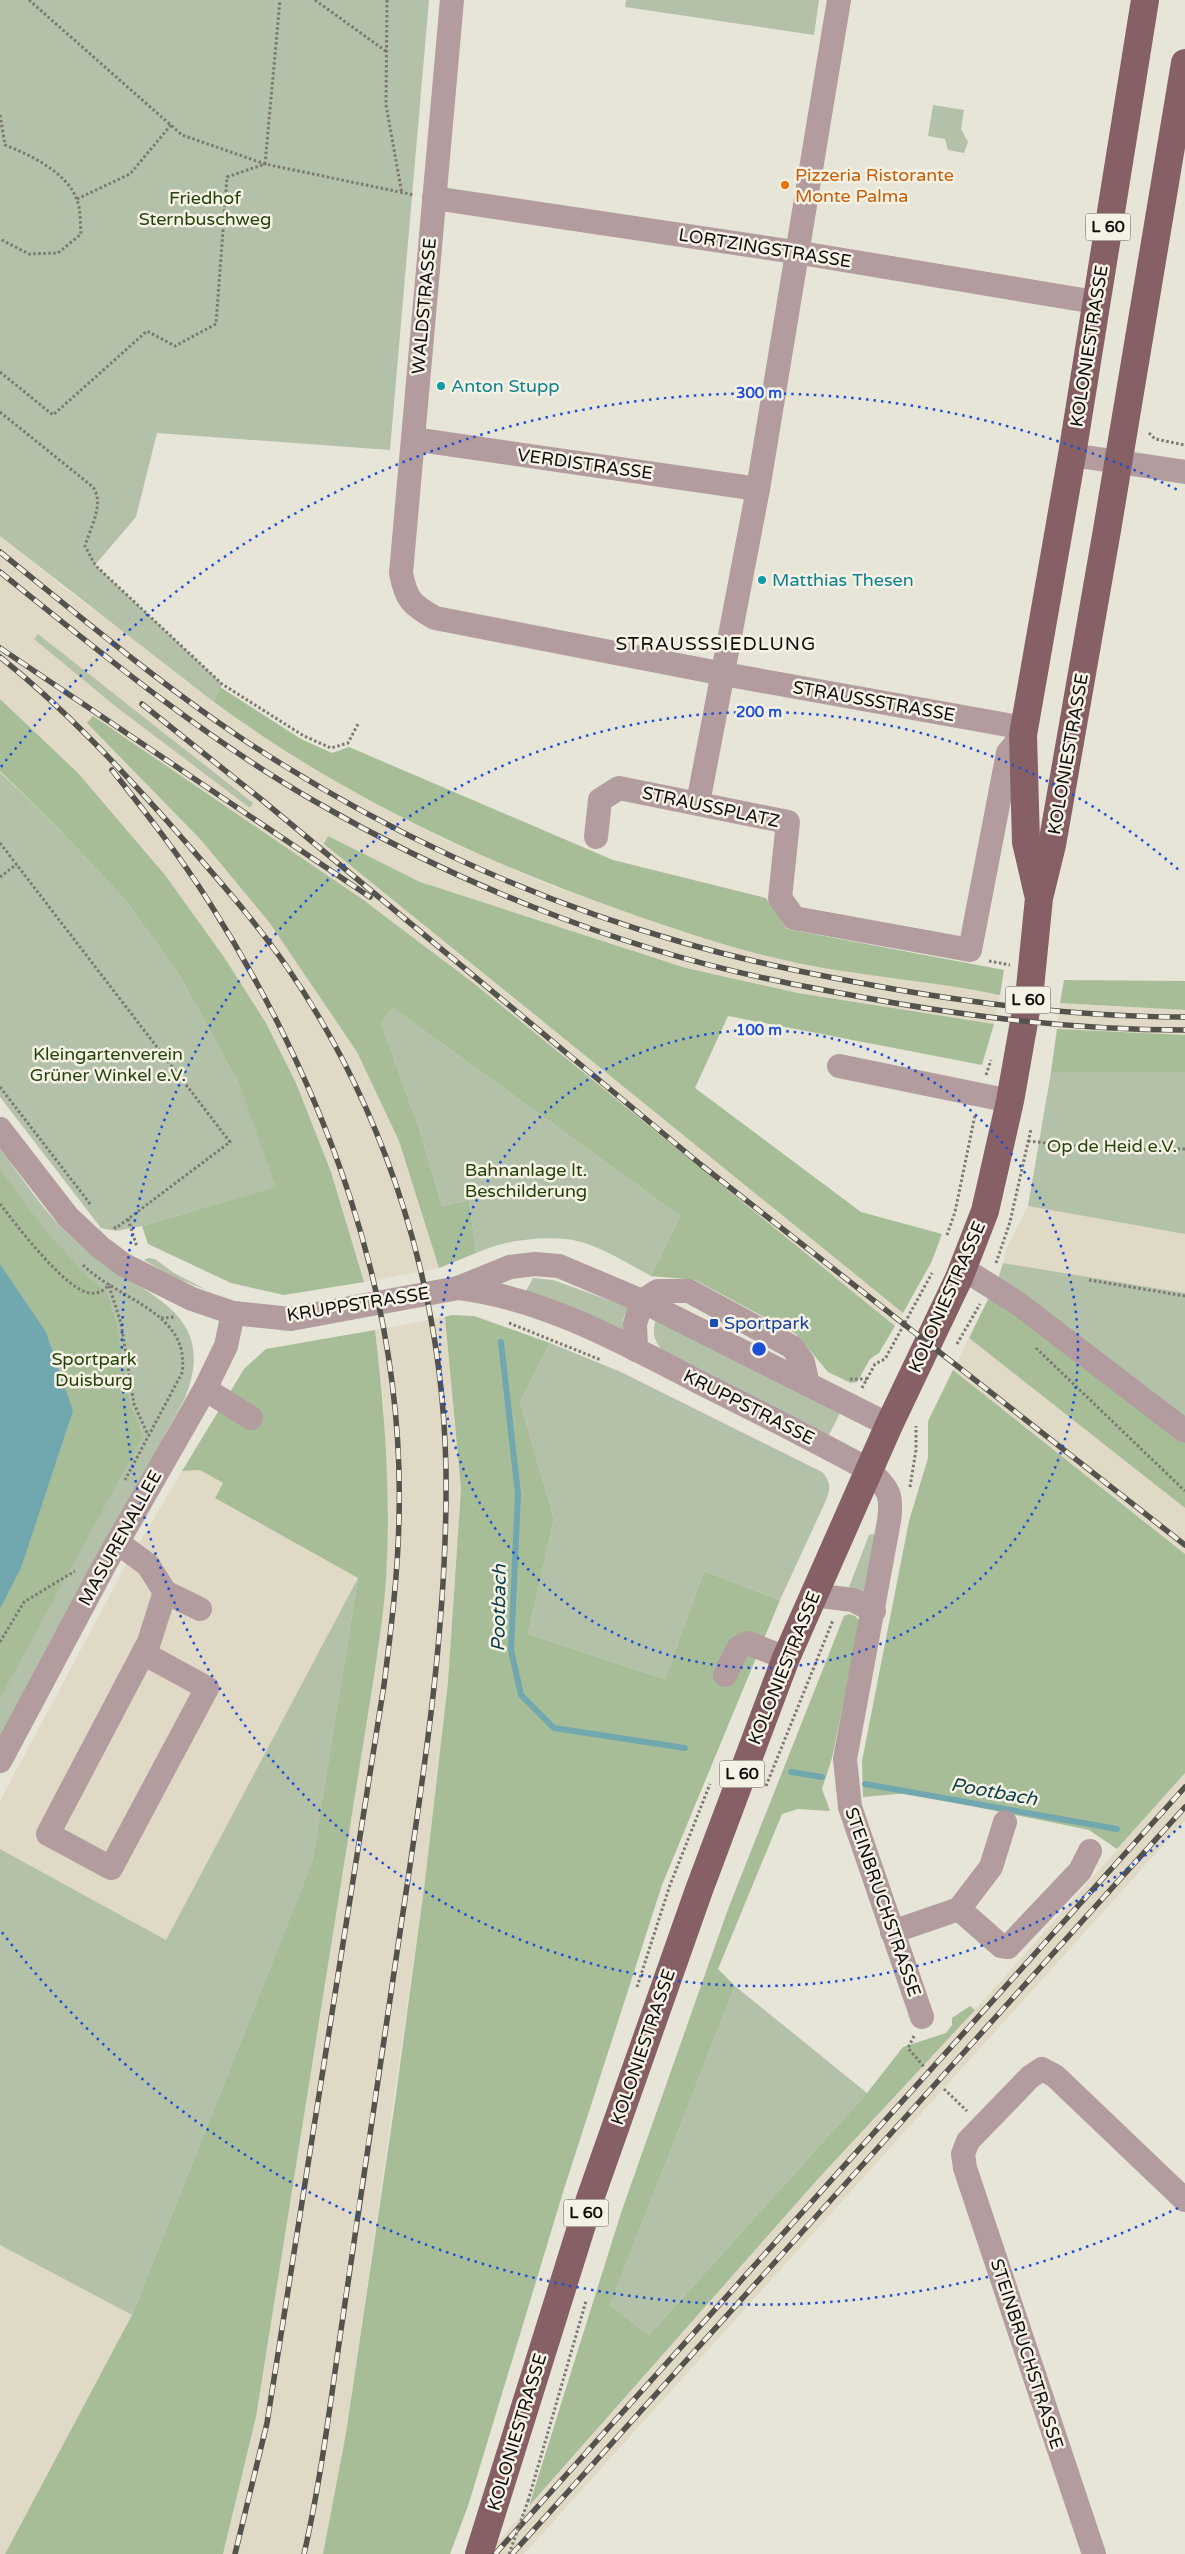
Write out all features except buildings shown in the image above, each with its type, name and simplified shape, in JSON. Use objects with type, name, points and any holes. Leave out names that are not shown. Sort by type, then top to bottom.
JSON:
[{"type":"main road","name":"KOLONIESTRASSE","points":[[1039,898],[1026,842],[1023,732],[1072,455],[1095,302],[1145,0]]},
{"type":"main road","name":"KOLONIESTRASSE","points":[[482,2547],[590,2198],[698,1890],[786,1658],[986,1211],[1010,1101],[1030,988],[1039,898],[1052,845],[1119,462],[1185,63]]},
{"type":"street","name":"WALDSTRASSE","points":[[416,608],[405,593],[401,573],[413,439],[426,197],[452,0]]},
{"type":"street","points":[[698,803],[758,490],[795,252],[839,0]]},
{"type":"street","name":"LORTZINGSTRASSE","points":[[426,197],[795,252],[1095,302]]},
{"type":"street","name":"VERDISTRASSE","points":[[413,439],[758,490]]},
{"type":"street","points":[[1072,455],[1185,472]]},
{"type":"street","name":"STRAUSSSTRASSE","points":[[416,608],[436,618],[1023,732]]},
{"type":"street","name":"KOLONIESTRASSE","points":[[780,898],[794,918],[970,950],[1002,777],[1008,753],[1023,732]]},
{"type":"street","name":"STRAUSSPLATZ","points":[[596,837],[600,800],[619,788],[788,822],[780,898]]},
{"type":"street","points":[[839,1066],[1010,1101]]},
{"type":"street","name":"KRUPPSTRASSE","points":[[0,1129],[68,1217],[100,1247],[124,1265],[158,1284],[192,1299],[232,1313],[291,1318],[458,1288],[510,1267],[535,1264],[559,1266],[642,1302],[889,1425]]},
{"type":"street","points":[[962,1268],[1016,1302],[1185,1431]]},
{"type":"street","name":"KRUPPSTRASSE","points":[[458,1288],[487,1291],[563,1316],[636,1350],[869,1470]]},
{"type":"street","points":[[636,1350],[635,1324],[642,1302]]},
{"type":"street","name":"MASURENALLEE","points":[[0,1761],[117,1542],[205,1389],[226,1346],[232,1313]]},
{"type":"street","points":[[205,1389],[250,1418]]},
{"type":"street","name":"STEINBRUCHSTRASSE","points":[[869,1470],[887,1488],[891,1507],[874,1610],[845,1759],[850,1807],[922,2017]]},
{"type":"street","points":[[117,1542],[148,1565],[165,1592],[200,1609]]},
{"type":"street","points":[[143,1653],[207,1688],[111,1868],[48,1834],[143,1653],[149,1642],[165,1592]]},
{"type":"street","points":[[813,1595],[853,1600],[874,1610]]},
{"type":"street","points":[[725,1675],[738,1648],[748,1644],[786,1658]]},
{"type":"street","points":[[892,1932],[959,1910],[991,1867],[1005,1822]]},
{"type":"street","points":[[959,1910],[1001,1946],[1008,1946],[1080,1871],[1090,1851]]},
{"type":"street","name":"STEINBRUCHSTRASSE","points":[[1094,2554],[965,2168],[963,2154],[968,2141],[1030,2077],[1042,2069],[1055,2076],[1185,2200]]},
{"type":"path","points":[[29,0],[182,135],[265,164],[402,194],[426,197]]},
{"type":"path","points":[[265,164],[280,0]]},
{"type":"path","points":[[315,0],[386,52]]},
{"type":"path","points":[[387,0],[386,105],[402,194]]},
{"type":"path","points":[[0,115],[5,145]]},
{"type":"path","points":[[77,199],[130,174],[171,125]]},
{"type":"path","points":[[0,146],[5,145],[33,155],[61,176],[77,199],[81,234],[58,253],[29,254],[0,239]]},
{"type":"path","points":[[0,372],[53,415],[147,331],[175,346],[216,324],[226,177],[265,164]]},
{"type":"path","points":[[0,412],[93,487],[98,494],[98,505],[85,546],[95,565],[222,684],[304,736],[331,748],[348,743],[358,724]]},
{"type":"path","points":[[1148,430],[1155,439],[1185,445]]},
{"type":"path","points":[[0,843],[230,1142],[116,1228],[107,1226]]},
{"type":"path","points":[[0,877],[17,864]]},
{"type":"path","points":[[0,1087],[95,1211]]},
{"type":"path","points":[[1002,1138],[1111,1150],[1185,1149]]},
{"type":"path","points":[[0,1204],[26,1240],[64,1277],[88,1294],[100,1293],[108,1286]]},
{"type":"path","points":[[128,1219],[137,1246]]},
{"type":"path","points":[[854,1407],[875,1364],[885,1359],[934,1271]]},
{"type":"path","points":[[1089,1280],[1185,1296]]},
{"type":"path","points":[[108,1286],[161,1318],[174,1330],[181,1344],[184,1357],[182,1373],[159,1415]]},
{"type":"path","points":[[108,1286],[121,1323],[134,1404],[148,1435]]},
{"type":"path","points":[[499,1319],[605,1361]]},
{"type":"path","points":[[1031,1343],[1185,1491]]},
{"type":"path","points":[[0,1642],[24,1602],[79,1568],[105,1564]]},
{"type":"path","points":[[765,1788],[842,1598]]},
{"type":"path","points":[[908,2048],[924,2068]]},
{"type":"path","points":[[944,2089],[963,2108]]},
{"type":"path","points":[[508,2554],[528,2501],[588,2294]]},
{"type":"shaded area","points":[[0,536],[72,594],[349,789],[441,838],[552,886],[691,935],[802,964],[949,984],[1000,995],[994,1024],[798,993],[686,968],[420,882],[329,837],[324,844],[903,1313],[895,1326],[476,985],[362,899],[93,717],[88,724],[201,840],[269,922],[357,1052],[399,1141],[439,1268],[364,1282],[331,1172],[296,1083],[266,1023],[224,957],[165,875],[78,773],[0,699]]},
{"type":"shaded area","points":[[1060,1003],[1185,1010],[1185,1035],[1057,1029]]},
{"type":"shaded area","points":[[1028,1206],[1185,1234],[1185,1293],[1003,1263],[1007,1248]]},
{"type":"shaded area","points":[[445,1317],[461,1489],[448,1682],[425,1881],[346,2433],[323,2554],[223,2554],[256,2417],[375,1670],[386,1580],[384,1404],[375,1330]]},
{"type":"shaded area","points":[[969,1338],[1185,1508],[1185,1554],[953,1370]]},
{"type":"shaded area","points":[[200,1470],[223,1483],[215,1498],[358,1578],[166,1940],[0,1849],[0,1801],[125,1567],[182,1471]]},
{"type":"shaded area","points":[[1185,1773],[1185,1821],[524,2554],[487,2554],[817,2180],[975,2010]]},
{"type":"shaded area","points":[[0,2245],[132,2315],[5,2554],[0,2554]]},
{"type":"green space","name":"Friedhof Sternbuschweg","points":[[0,0],[429,0],[390,450],[157,433],[136,517],[95,565],[222,684],[214,702],[0,536]]},
{"type":"green space","points":[[626,0],[819,0],[814,35],[625,7]]},
{"type":"green space","points":[[933,105],[964,110],[961,129],[968,142],[964,153],[948,150],[945,139],[928,136]]},
{"type":"green space","points":[[38,634],[253,803],[250,808],[115,706],[34,639]]},
{"type":"green space","points":[[220,687],[301,739],[332,753],[349,747],[613,860],[766,898],[787,929],[1004,970],[1000,995],[802,964],[735,948],[626,912],[518,871],[412,822],[311,766],[214,702]]},
{"type":"green space","points":[[0,699],[78,773],[165,875],[224,957],[266,1023],[296,1083],[331,1172],[364,1282],[284,1295],[231,1283],[148,1244],[142,1226],[276,1187],[238,1082],[178,973],[126,901],[62,832],[0,771]]},
{"type":"green space","points":[[93,716],[362,899],[476,985],[895,1326],[879,1353],[870,1359],[857,1382],[851,1383],[828,1372],[796,1334],[695,1280],[651,1276],[680,1216],[393,1008],[381,1023],[421,1134],[442,1206],[469,1200],[476,1253],[439,1268],[399,1141],[357,1052],[269,922],[201,840],[87,723]]},
{"type":"green space","name":"Kleingartenverein Grüner Winkel e.V.","points":[[0,772],[62,832],[126,901],[178,973],[238,1082],[277,1187],[142,1226],[116,1231],[101,1228],[0,1097]]},
{"type":"green space","points":[[328,836],[420,882],[686,968],[798,993],[994,1024],[982,1065],[728,1016],[695,1088],[861,1212],[942,1234],[932,1261],[903,1313],[324,844]]},
{"type":"green space","points":[[1064,980],[1185,981],[1185,1010],[1060,1003]]},
{"type":"green space","name":"Bahnanlage lt. Beschilderung","points":[[393,1008],[680,1216],[651,1276],[621,1259],[588,1244],[567,1239],[520,1240],[497,1245],[476,1253],[469,1200],[442,1206],[421,1134],[381,1023]]},
{"type":"green space","points":[[1057,1029],[1185,1035],[1185,1072],[1051,1072]]},
{"type":"green space","name":"Op de Heid e.V.","points":[[1051,1072],[1185,1072],[1185,1234],[1028,1206]]},
{"type":"green space","name":"Sportpark Duisburg","points":[[0,1149],[40,1202],[66,1232],[101,1262],[151,1294],[180,1319],[189,1334],[194,1352],[192,1373],[185,1398],[0,1739]]},
{"type":"green space","points":[[0,1169],[44,1229],[88,1277],[106,1291],[117,1325],[130,1405],[143,1436],[0,1698],[0,1609],[21,1568],[73,1411],[46,1332],[0,1264]]},
{"type":"green space","points":[[148,1258],[155,1259],[174,1273],[207,1290],[173,1277],[144,1260]]},
{"type":"green space","points":[[1003,1263],[1185,1293],[1185,1421],[998,1279]]},
{"type":"green space","points":[[533,1278],[553,1280],[628,1307],[623,1320],[623,1331],[526,1291]]},
{"type":"green space","points":[[998,1279],[1185,1421],[1185,1508],[969,1338]]},
{"type":"green space","points":[[452,1315],[474,1316],[550,1343],[520,1402],[554,1519],[528,1634],[665,1679],[704,1571],[780,1600],[662,1885],[564,2189],[468,2506],[450,2554],[323,2554],[346,2433],[395,2102],[425,1881],[448,1682],[461,1489],[445,1317]]},
{"type":"green space","points":[[656,1320],[840,1413],[829,1435],[663,1352],[655,1337]]},
{"type":"green space","points":[[375,1330],[382,1392],[388,1517],[383,1614],[256,2417],[223,2554],[5,2554],[132,2315],[312,1862],[358,1578],[215,1498],[223,1483],[200,1470],[182,1471],[244,1369],[266,1349]]},
{"type":"green space","points":[[550,1343],[621,1372],[822,1472],[827,1478],[829,1490],[827,1498],[780,1600],[704,1571],[665,1679],[528,1634],[554,1519],[520,1402]]},
{"type":"green space","points":[[953,1370],[1185,1554],[1185,1773],[1117,1849],[1089,1830],[908,1793],[863,1797],[862,1761],[909,1521],[928,1458],[928,1421]]},
{"type":"green space","points":[[869,1535],[875,1535],[865,1598],[849,1587]]},
{"type":"green space","points":[[358,1578],[312,1862],[132,2315],[0,2245],[0,1849],[166,1940]]},
{"type":"green space","points":[[849,1614],[855,1616],[860,1621],[832,1758],[822,1789],[830,1811],[798,1809],[782,1814],[718,1969],[735,1986],[610,2305],[649,2335],[867,2093],[903,2047],[946,2033],[952,2025],[952,2018],[970,2006],[975,2010],[817,2180],[529,2506],[621,2213],[728,1909],[844,1616]]},
{"type":"green space","points":[[735,1986],[867,2093],[649,2335],[610,2305]]},
{"type":"water","points":[[0,1264],[46,1332],[73,1411],[21,1568],[0,1609]]},
{"type":"waterway","name":"Pootbach","points":[[501,1342],[518,1494],[511,1650],[521,1695],[554,1728],[685,1748]]},
{"type":"waterway","name":"Pootbach","points":[[791,1772],[822,1777]]},
{"type":"waterway","name":"Pootbach","points":[[865,1784],[1117,1829]]},
{"type":"railway","points":[[0,552],[117,647],[207,715],[289,769],[396,829],[508,881],[565,904],[708,950],[872,985],[934,996],[1041,1010],[1185,1017]]},
{"type":"railway","points":[[0,572],[154,693],[274,777],[368,831],[477,884],[534,907],[648,948],[764,978],[825,990],[941,1011],[1022,1021],[1103,1028],[1185,1030]]},
{"type":"railway","points":[[0,648],[370,897]]},
{"type":"railway","points":[[0,657],[70,718],[135,785],[233,897],[287,967],[323,1024],[354,1083],[381,1144],[403,1207],[421,1272],[434,1337],[442,1404],[446,1471],[442,1602],[429,1733],[329,2414],[304,2554]]},
{"type":"railway","points":[[142,704],[262,800],[700,1164],[1185,1545]]},
{"type":"railway","points":[[112,770],[175,851],[209,902],[251,972],[288,1045],[322,1120],[350,1196],[372,1275],[388,1355],[397,1436],[399,1518],[397,1560],[384,1685],[267,2423],[235,2554]]},
{"type":"railway","points":[[495,2554],[1185,1787]]},
{"type":"railway","points":[[512,2554],[1185,1807]]},
{"type":"place","name":"Pizzeria Ristorante Monte Palma","points":[[785,185]]},
{"type":"place","name":"Anton Stupp","points":[[441,386]]},
{"type":"place","name":"Matthias Thesen","points":[[762,580]]},
{"type":"place","name":"Sportpark","points":[[714,1323]]},
{"type":"district","name":"STRAUSSSIEDLUNG","points":[[716,644]]}]
